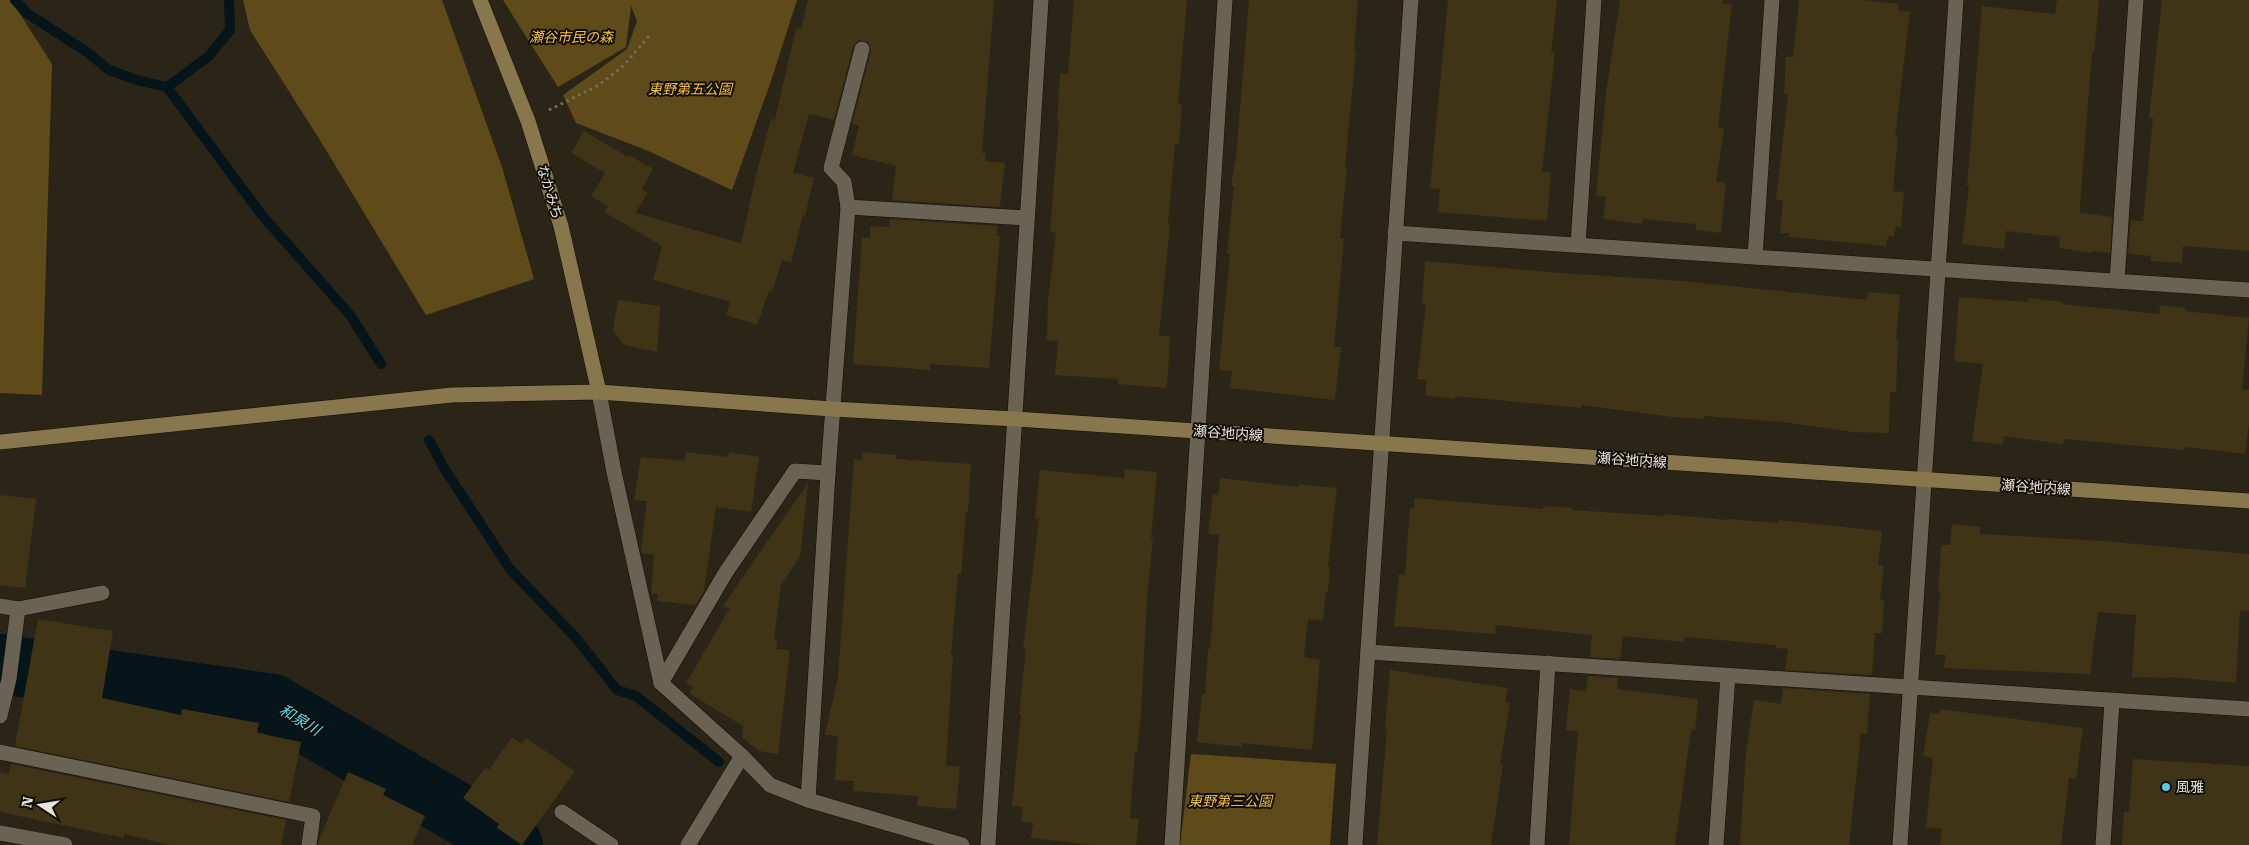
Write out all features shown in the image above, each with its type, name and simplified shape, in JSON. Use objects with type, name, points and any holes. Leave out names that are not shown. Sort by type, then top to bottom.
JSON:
[{"type":"street","name":"なかみち","points":[[480,0],[528,121],[561,226],[599,392]]},
{"type":"street","points":[[988,845],[1041,0]]},
{"type":"street","points":[[1172,845],[1225,0]]},
{"type":"street","points":[[1355,845],[1411,0]]},
{"type":"street","points":[[1578,245],[1594,0]]},
{"type":"street","points":[[1755,257],[1772,0]]},
{"type":"street","points":[[1900,845],[1956,0]]},
{"type":"street","points":[[2117,281],[2136,0]]},
{"type":"street","points":[[808,800],[832,410],[848,206],[844,182],[831,168],[862,49]]},
{"type":"street","points":[[848,206],[1027,218]]},
{"type":"street","points":[[1395,233],[2249,290]]},
{"type":"street","points":[[599,392],[614,472],[661,683],[742,756],[770,785],[808,800],[962,845]]},
{"type":"street","name":"瀬谷地内線","points":[[0,442],[452,395],[599,392],[832,410],[1015,419],[2249,501]]},
{"type":"street","points":[[661,683],[726,572],[795,471],[828,474]]},
{"type":"street","points":[[0,606],[18,609],[102,593]]},
{"type":"street","points":[[0,716],[18,609]]},
{"type":"street","points":[[1368,652],[2249,709]]},
{"type":"street","points":[[1537,845],[1548,664]]},
{"type":"street","points":[[1716,845],[1728,676]]},
{"type":"street","points":[[2103,845],[2112,701]]},
{"type":"street","points":[[0,752],[313,816],[309,845]]},
{"type":"street","points":[[688,845],[742,756]]},
{"type":"street","points":[[562,812],[611,845]]},
{"type":"street","points":[[0,833],[65,845]]},
{"type":"path","points":[[528,121],[599,85],[622,66],[651,34]]},
{"type":"green space","points":[[0,0],[11,0],[52,64],[42,395],[0,393]]},
{"type":"green space","points":[[243,0],[442,0],[502,167],[534,279],[426,315],[318,137],[250,30]]},
{"type":"green space","name":"東野第五公園","points":[[503,0],[797,0],[771,81],[732,190],[646,150],[576,123],[563,95],[627,49],[637,21],[631,6],[626,47],[558,87]]},
{"type":"green space","name":"東野第三公園","points":[[1191,754],[1336,764],[1330,845],[1180,845]]},
{"type":"building","points":[[808,0],[994,0],[982,153],[986,153],[985,161],[1005,163],[1000,207],[892,200],[896,166],[852,155],[859,126],[852,124],[871,51],[868,42],[859,40],[853,47],[834,120],[809,114],[793,173],[814,178],[805,216],[803,215],[791,263],[782,260],[772,292],[769,291],[757,325],[726,315],[730,302],[653,280],[662,246],[604,212],[608,206],[591,196],[605,173],[571,153],[584,131],[628,157],[629,155],[653,169],[642,189],[648,193],[635,213],[741,243],[771,119],[775,120],[796,28],[801,29]]},
{"type":"building","points":[[1074,0],[1187,0],[1178,104],[1182,104],[1179,144],[1175,144],[1168,224],[1170,225],[1159,336],[1170,336],[1167,388],[1118,384],[1118,379],[1055,375],[1058,341],[1047,340],[1048,301],[1056,233],[1050,232],[1059,120],[1057,120],[1060,73],[1068,74]]},
{"type":"building","points":[[1249,0],[1358,0],[1354,50],[1356,51],[1340,238],[1344,239],[1334,347],[1341,347],[1335,400],[1230,388],[1232,371],[1219,370],[1230,254],[1227,254],[1234,186],[1231,186],[1236,157]]},
{"type":"building","points":[[1448,0],[1557,0],[1551,53],[1555,53],[1542,172],[1551,172],[1547,221],[1438,212],[1440,189],[1430,188]]},
{"type":"building","points":[[1620,0],[1723,0],[1722,3],[1732,4],[1718,128],[1724,129],[1716,182],[1726,183],[1721,233],[1696,230],[1696,224],[1643,219],[1642,224],[1603,219],[1606,197],[1596,196],[1606,93]]},
{"type":"building","points":[[1799,0],[1864,0],[1899,4],[1898,10],[1910,12],[1895,137],[1898,137],[1893,191],[1904,192],[1901,227],[1896,226],[1894,237],[1888,236],[1886,246],[1789,237],[1789,233],[1780,233],[1783,200],[1776,200],[1788,95],[1784,94],[1786,57],[1793,57]]},
{"type":"building","points":[[2057,0],[2099,0],[2094,53],[2092,52],[2080,213],[2112,217],[2110,253],[2093,251],[2093,253],[2059,248],[2060,237],[2006,231],[2004,249],[1962,244],[1969,187],[1967,186],[1982,6],[2055,14]]},
{"type":"building","points":[[2162,0],[2249,0],[2249,251],[2183,246],[2182,263],[2151,261],[2151,256],[2128,254],[2131,220],[2143,221],[2153,118],[2149,118]]},
{"type":"building","points":[[890,219],[998,226],[997,236],[1000,236],[989,368],[930,364],[930,370],[853,364],[862,238],[870,238],[870,226],[889,227]]},
{"type":"building","points":[[1425,261],[1682,281],[1867,300],[1868,292],[1900,295],[1896,340],[1898,340],[1896,392],[1890,392],[1889,433],[1853,432],[1783,422],[1704,416],[1704,419],[1672,417],[1581,405],[1581,408],[1425,395],[1427,380],[1417,379],[1426,304],[1422,304]]},
{"type":"building","points":[[1959,297],[2027,302],[2028,298],[2063,302],[2062,304],[2159,314],[2160,305],[2185,308],[2185,311],[2249,318],[2242,389],[2249,390],[2249,424],[2245,454],[2185,447],[2184,450],[2064,439],[2063,444],[2004,436],[2003,445],[1972,441],[1983,364],[1954,361]]},
{"type":"building","points":[[618,300],[660,306],[657,352],[624,345],[613,331]]},
{"type":"building","points":[[686,452],[728,457],[729,452],[759,457],[751,512],[716,507],[704,590],[696,605],[657,601],[658,594],[651,594],[654,555],[642,553],[641,550],[647,501],[634,500],[641,457],[684,461]]},
{"type":"building","points":[[863,452],[896,455],[896,459],[971,464],[968,513],[966,512],[961,574],[958,574],[951,655],[953,655],[946,765],[960,767],[956,809],[917,806],[918,796],[853,791],[854,781],[835,780],[838,736],[825,735],[838,677],[854,459],[863,460]]},
{"type":"building","points":[[1125,469],[1157,472],[1147,598],[1141,715],[1137,752],[1135,752],[1130,818],[1139,819],[1136,845],[1093,845],[1031,838],[1033,823],[1021,821],[1023,807],[1012,806],[1026,649],[1023,649],[1039,519],[1035,519],[1040,470],[1124,478]]},
{"type":"building","points":[[1220,478],[1298,487],[1298,484],[1337,488],[1328,566],[1330,567],[1328,592],[1326,592],[1323,621],[1308,619],[1304,657],[1320,660],[1312,750],[1242,743],[1242,747],[1197,742],[1202,694],[1205,694],[1208,649],[1210,649],[1219,535],[1208,534],[1213,494],[1218,495]]},
{"type":"building","points":[[808,483],[800,557],[781,585],[774,640],[777,640],[776,649],[790,650],[778,754],[759,751],[742,737],[743,726],[690,694],[693,687],[686,683],[730,608],[722,607]]},
{"type":"building","points":[[0,495],[36,499],[25,588],[0,585]]},
{"type":"building","points":[[1415,498],[1543,509],[1543,506],[1572,508],[1571,510],[1665,516],[1665,514],[1778,523],[1778,520],[1882,531],[1878,565],[1884,566],[1880,600],[1884,600],[1882,633],[1875,633],[1872,675],[1785,670],[1788,649],[1776,648],[1776,645],[1685,637],[1684,642],[1623,636],[1620,659],[1590,657],[1592,635],[1496,625],[1495,634],[1394,626],[1399,574],[1405,575],[1410,508],[1414,508]]},
{"type":"building","points":[[1952,524],[1980,527],[1980,534],[2103,541],[2249,554],[2249,611],[2240,610],[2236,683],[2170,677],[2132,677],[2136,615],[2098,612],[2090,674],[1944,668],[1946,655],[1935,655],[1940,592],[1938,592],[1941,545],[1950,545]]},
{"type":"building","points":[[38,619],[113,631],[102,698],[181,715],[182,709],[259,723],[257,733],[301,742],[289,802],[15,746]]},
{"type":"building","points":[[1390,670],[1508,688],[1505,702],[1510,703],[1500,764],[1503,765],[1491,845],[1377,845]]},
{"type":"building","points":[[1588,676],[1618,678],[1617,689],[1698,699],[1695,730],[1691,730],[1675,845],[1569,845],[1578,732],[1566,730],[1570,689],[1586,691]]},
{"type":"building","points":[[1783,688],[1870,694],[1867,734],[1861,733],[1849,845],[1740,845],[1746,752],[1754,700],[1781,704]]},
{"type":"building","points":[[1940,709],[2083,728],[2076,779],[2069,778],[2061,845],[1940,845],[1942,829],[1926,828],[1933,758],[1923,756],[1930,713],[1939,714]]},
{"type":"building","points":[[512,737],[522,744],[526,738],[575,771],[522,845],[497,828],[499,824],[463,798],[486,767],[489,770]]},
{"type":"building","points":[[2133,759],[2249,766],[2249,845],[2122,845],[2124,812],[2129,812]]},
{"type":"building","points":[[11,764],[286,820],[281,845],[170,845],[124,834],[124,838],[0,812],[0,772],[9,774]]},
{"type":"building","points":[[348,772],[386,789],[383,795],[425,816],[412,845],[318,845]]},
{"type":"waterway","points":[[15,0],[28,14],[87,52],[109,70],[137,80],[167,87],[261,214],[350,315],[381,364]]},
{"type":"waterway","points":[[167,87],[209,56],[230,30],[229,0]]},
{"type":"waterway","points":[[429,440],[444,468],[510,569],[576,638],[617,690],[636,696],[719,762]]},
{"type":"waterway","name":"和泉川","points":[[0,664],[273,704],[513,845]]},
{"type":"place","name":"風雅","points":[[2166,787]]},
{"type":"park label","name":"瀬谷市民の森","points":[[571,37]]}]
